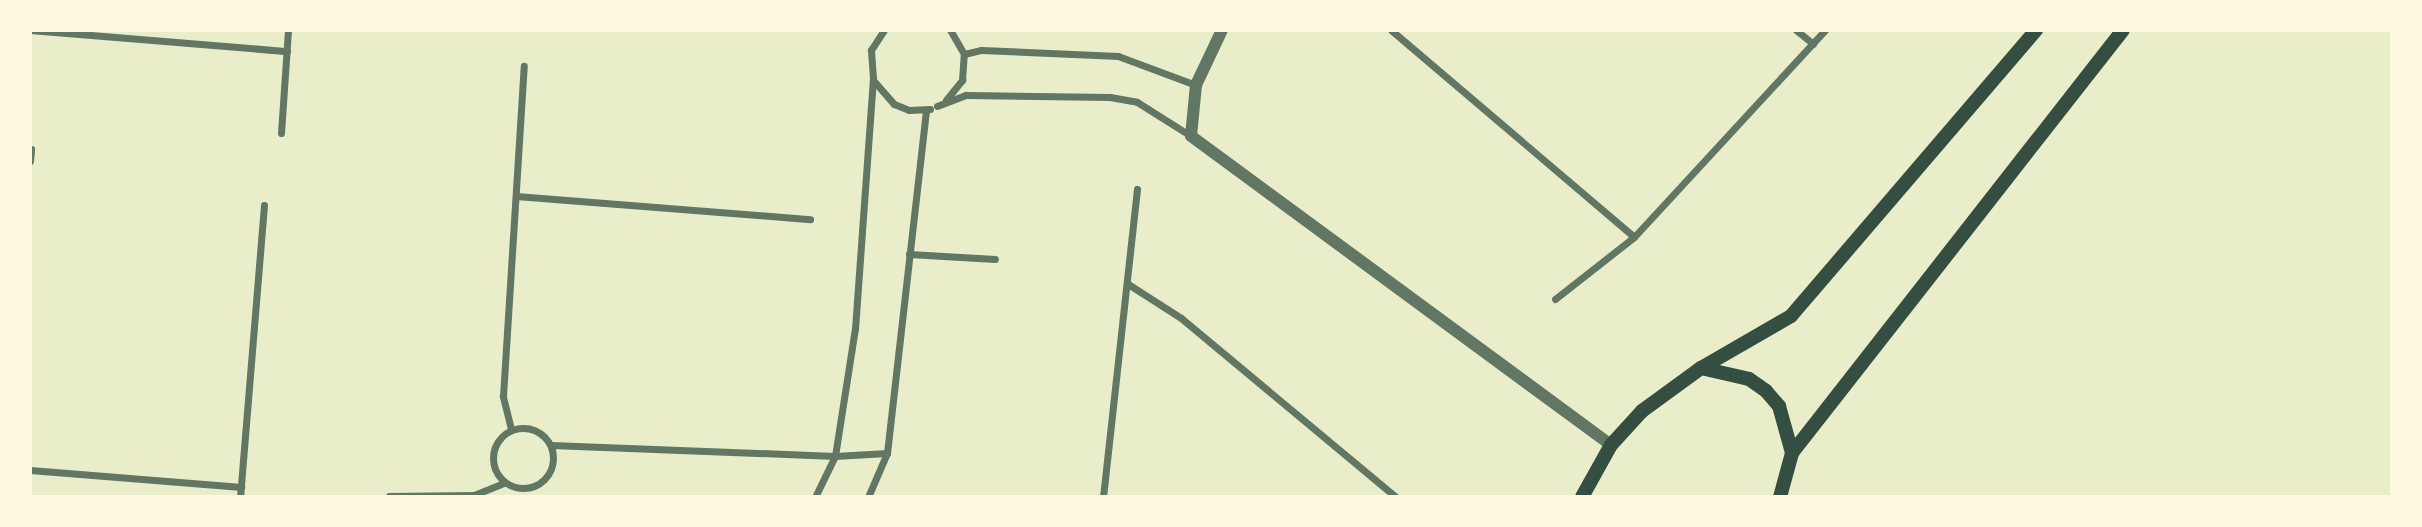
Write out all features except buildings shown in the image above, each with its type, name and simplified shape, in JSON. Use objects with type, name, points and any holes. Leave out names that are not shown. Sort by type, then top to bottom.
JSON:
[{"type":"main road","points":[[1582,497],[1611,445],[1642,411],[1701,368],[1791,316],[2036,30]]},
{"type":"main road","points":[[1780,497],[1792,453],[2123,30]]},
{"type":"main road","points":[[1701,368],[1749,379],[1766,391],[1779,406],[1792,453]]},
{"type":"street","points":[[30,30],[287,51]]},
{"type":"street","points":[[281,133],[288,30]]},
{"type":"street","points":[[815,497],[835,456],[855,329],[873,79],[872,50],[878,33],[884,30]]},
{"type":"street","points":[[937,106],[952,96],[962,80],[964,54],[950,30]]},
{"type":"street","points":[[1191,136],[1196,85],[1222,30]]},
{"type":"street","points":[[1391,30],[1634,237]]},
{"type":"street","points":[[1796,30],[1813,44]]},
{"type":"street","points":[[1555,299],[1634,237],[1825,30]]},
{"type":"street","points":[[964,54],[981,50],[1118,56],[1196,85]]},
{"type":"street","points":[[511,429],[503,396],[524,66]]},
{"type":"street","points":[[873,79],[894,104],[926,110],[966,95],[1110,97],[1137,102],[1191,136],[1611,445]]},
{"type":"street","points":[[868,497],[887,453],[926,110]]},
{"type":"street","points":[[30,161],[31,149]]},
{"type":"street","points":[[1103,497],[1137,189]]},
{"type":"street","points":[[516,196],[810,219]]},
{"type":"street","points":[[240,497],[264,205]]},
{"type":"street","points":[[909,254],[995,259]]},
{"type":"street","points":[[1128,284],[1181,318],[1395,497]]},
{"type":"street","points":[[526,426],[541,432],[551,445],[554,465],[542,482],[524,489],[504,483],[494,470],[492,454],[498,439],[511,429],[526,426]]},
{"type":"street","points":[[551,445],[835,456],[887,453]]},
{"type":"street","points":[[30,470],[241,487]]},
{"type":"street","points":[[389,496],[474,495],[504,483]]}]
